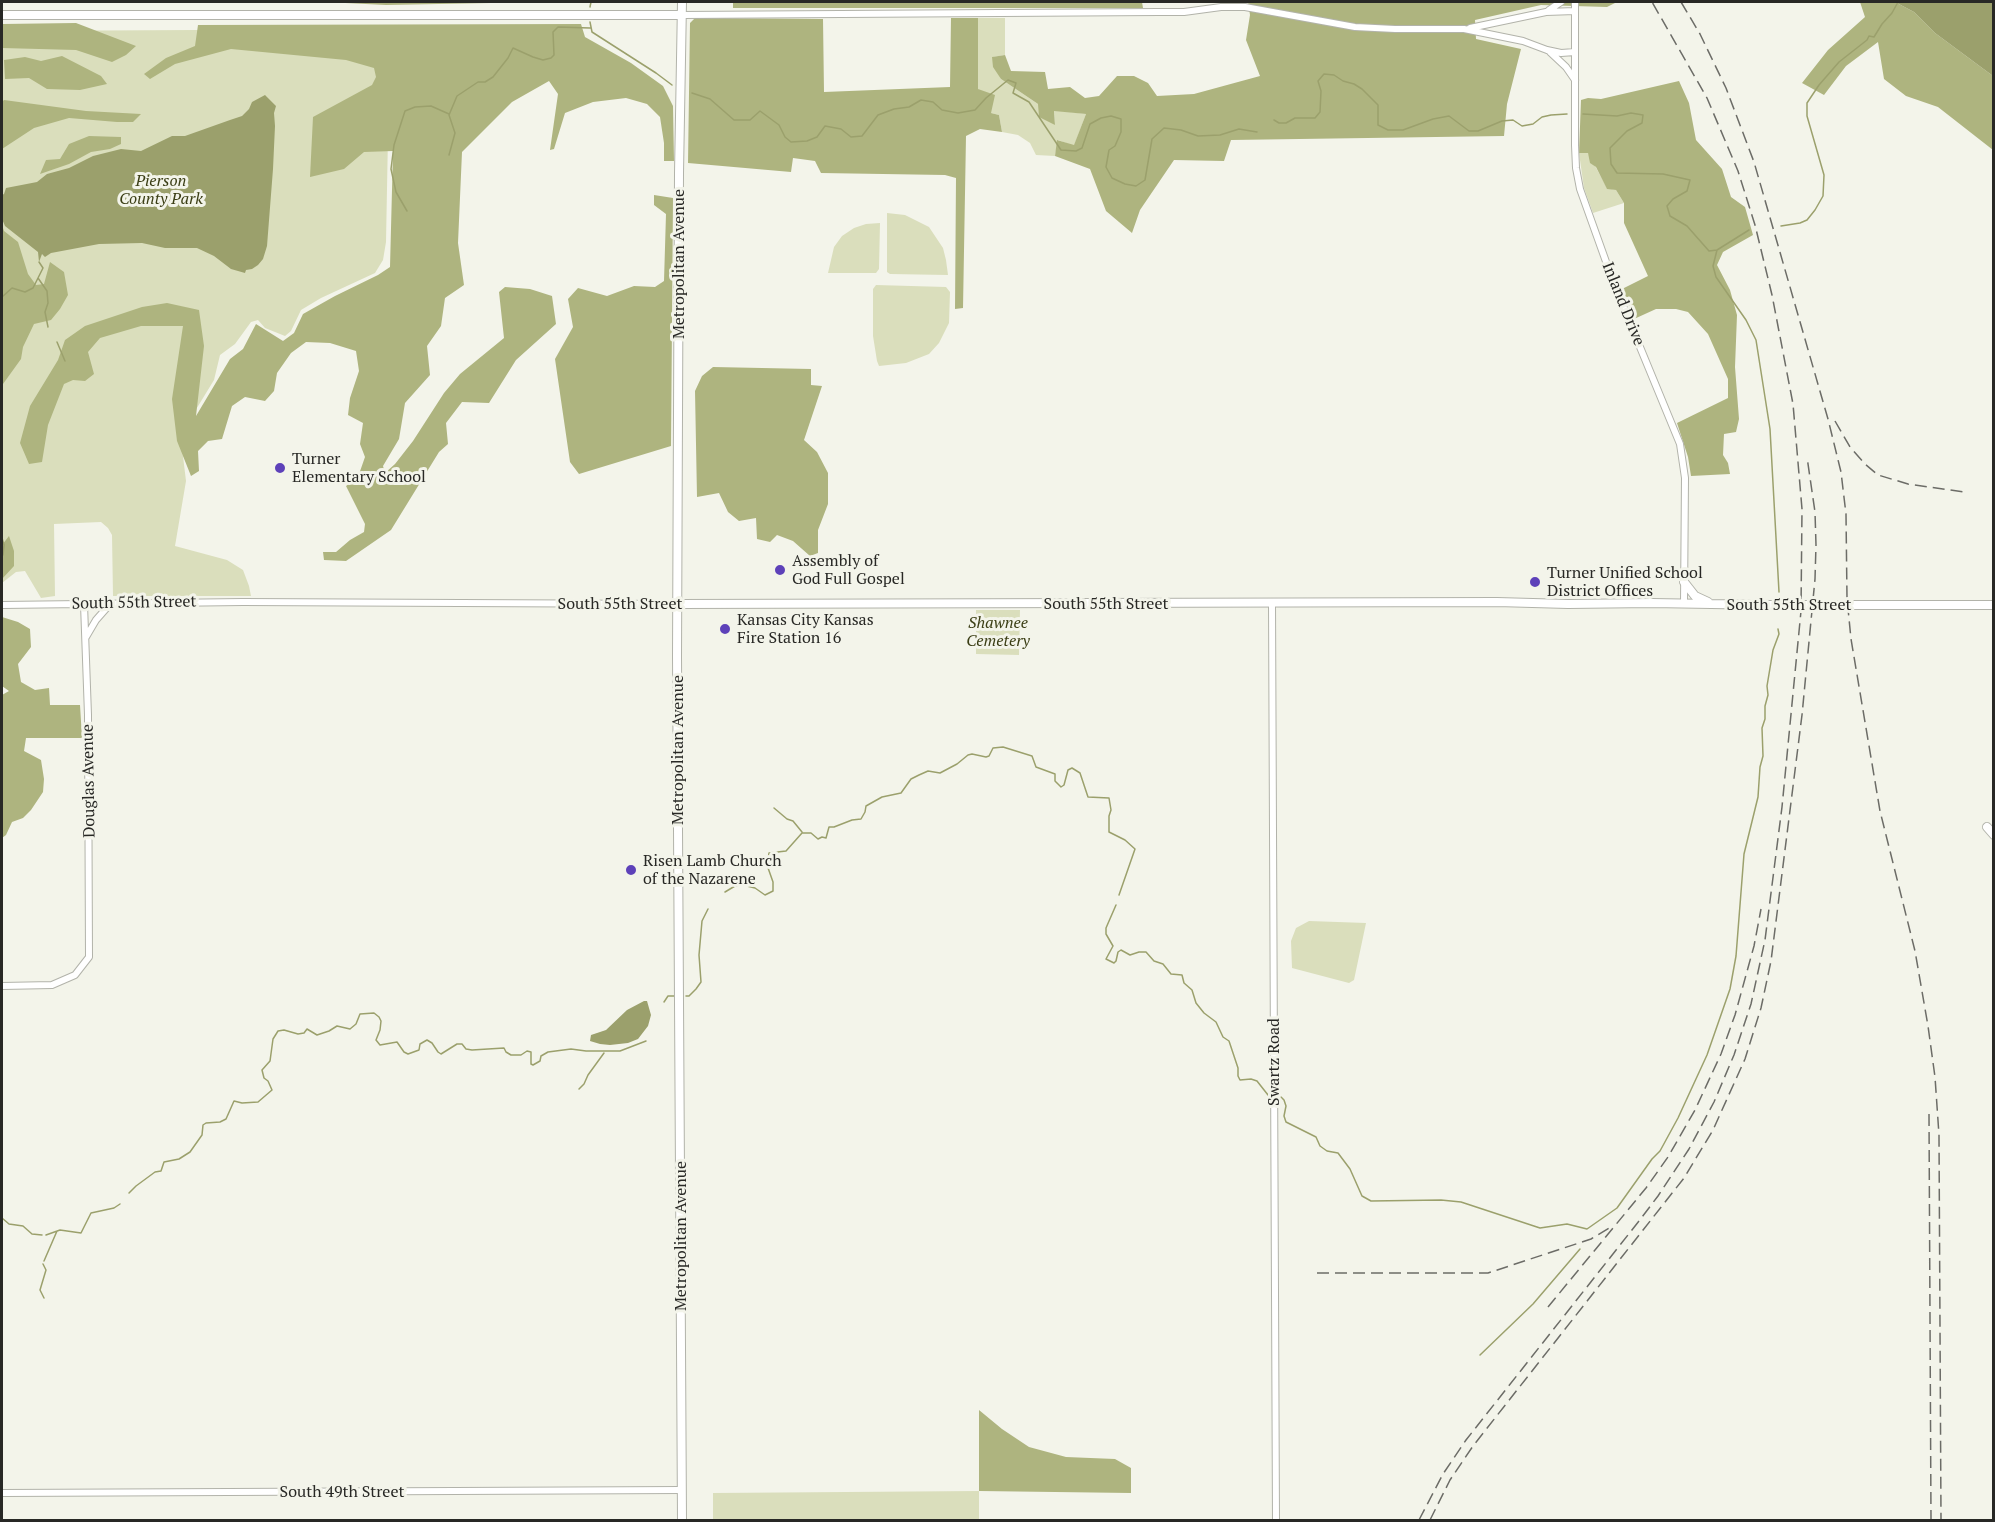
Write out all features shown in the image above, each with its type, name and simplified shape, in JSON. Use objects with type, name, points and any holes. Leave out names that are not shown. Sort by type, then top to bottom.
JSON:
[{"type":"main road","name":"Metropolitan Avenue","points":[[682,2],[679,173],[678,604],[682,1521]]},
{"type":"main road","points":[[2,15],[682,15]]},
{"type":"main road","points":[[1684,582],[1695,596],[1713,604]]},
{"type":"main road","name":"South 55th Street","points":[[678,604],[1497,602],[1994,605]]},
{"type":"main road","points":[[1994,826],[1987,827],[1994,835]]},
{"type":"street","points":[[1546,12],[1561,2]]},
{"type":"street","name":"Inland Drive","points":[[1575,2],[1576,168],[1580,189],[1614,284],[1680,444],[1685,478],[1684,603]]},
{"type":"street","points":[[682,15],[1159,12],[1245,7],[1355,27],[1464,29],[1546,12],[1575,11]]},
{"type":"street","points":[[1464,29],[1522,41],[1547,50],[1575,52]]},
{"type":"street","points":[[1547,50],[1566,67],[1575,80]]},
{"type":"street","name":"South 55th Street","points":[[2,605],[394,602],[678,604]]},
{"type":"street","points":[[86,637],[96,620],[111,603]]},
{"type":"street","name":"Swartz Road","points":[[1272,603],[1276,1521]]},
{"type":"street","name":"Douglas Avenue","points":[[2,986],[52,985],[75,975],[89,957],[84,604]]},
{"type":"street","name":"South 49th Street","points":[[2,1493],[682,1491]]},
{"type":"green space","points":[[978,18],[1005,18],[1005,55],[993,57],[1001,79],[1038,104],[1055,125],[1054,110],[1086,114],[1074,146],[1058,140],[1055,156],[1036,155],[1030,143],[1018,135],[1002,132],[999,115],[991,113],[978,89]]},
{"type":"green space","name":"Pierson County Park","points":[[390,29],[386,242],[383,260],[375,273],[301,310],[291,331],[285,336],[265,328],[258,320],[251,322],[235,344],[220,355],[214,380],[192,416],[182,448],[186,481],[175,546],[227,560],[243,570],[251,596],[113,596],[112,535],[101,522],[54,524],[55,596],[41,598],[25,571],[16,572],[2,583],[2,31]]},
{"type":"green space","points":[[1579,153],[1588,153],[1607,188],[1616,190],[1624,203],[1593,213],[1584,188]]},
{"type":"green space","points":[[887,213],[905,215],[929,227],[943,248],[948,275],[890,274],[887,272]]},
{"type":"green space","points":[[880,223],[879,269],[876,273],[828,273],[834,247],[842,236],[854,228]]},
{"type":"green space","points":[[876,285],[946,287],[950,292],[949,323],[939,343],[929,354],[906,363],[879,366],[873,336],[873,289]]},
{"type":"green space","name":"Shawnee Cemetery","points":[[976,610],[1020,610],[1019,655],[976,654]]},
{"type":"green space","points":[[1309,921],[1366,923],[1354,980],[1349,983],[1292,968],[1291,941],[1296,928]]},
{"type":"green space","points":[[979,1491],[979,1520],[713,1520],[713,1493]]},
{"type":"shaded area","points":[[325,2],[490,2],[491,3],[386,5]]},
{"type":"shaded area","points":[[733,2],[1142,2],[1143,8],[733,8]]},
{"type":"shaded area","points":[[1248,2],[1617,2],[1607,7],[1541,5],[1475,20],[1476,39],[1521,49],[1507,104],[1504,136],[1231,140],[1224,161],[1174,160],[1140,210],[1132,233],[1106,211],[1090,169],[1055,156],[1057,140],[1074,145],[1086,114],[1054,111],[1055,125],[1039,117],[1038,104],[1001,79],[993,67],[992,57],[1005,55],[1011,71],[1045,72],[1048,89],[1070,87],[1085,98],[1099,96],[1117,76],[1134,76],[1148,83],[1157,96],[1194,94],[1260,76],[1246,40],[1250,15]]},
{"type":"shaded area","points":[[1860,2],[1895,2],[1914,12],[1935,33],[1993,76],[1993,150],[1938,107],[1906,96],[1884,79],[1878,42],[1846,66],[1824,95],[1802,83],[1828,50],[1865,17]]},
{"type":"shaded area","points":[[1895,2],[1993,2],[1993,76],[1935,33],[1914,12]]},
{"type":"shaded area","points":[[695,18],[823,19],[824,92],[950,87],[951,18],[978,18],[978,89],[995,95],[991,113],[999,115],[1002,132],[980,129],[966,136],[963,308],[955,309],[956,178],[945,175],[821,173],[815,161],[793,158],[791,172],[688,163],[690,23]]},
{"type":"shaded area","points":[[76,23],[136,46],[126,55],[112,62],[76,50],[2,48],[2,24]]},
{"type":"shaded area","points":[[581,24],[585,37],[631,63],[663,86],[673,106],[674,161],[664,161],[660,117],[647,104],[626,98],[593,102],[565,113],[554,149],[550,150],[558,94],[549,81],[512,102],[462,152],[458,243],[464,285],[445,298],[441,326],[427,346],[430,375],[405,403],[399,439],[383,466],[385,473],[413,441],[444,393],[460,374],[504,338],[499,292],[505,287],[530,289],[552,296],[556,324],[516,360],[489,403],[462,402],[446,423],[448,444],[439,452],[391,530],[346,561],[324,560],[323,552],[336,552],[364,532],[365,524],[346,486],[358,477],[365,457],[360,444],[363,423],[348,415],[350,398],[359,371],[356,351],[330,343],[306,342],[291,353],[277,373],[274,391],[265,401],[245,397],[232,406],[222,439],[208,441],[198,451],[199,471],[191,476],[177,441],[172,399],[183,326],[141,326],[100,338],[88,352],[94,374],[85,381],[73,380],[64,384],[48,425],[42,462],[29,464],[20,443],[30,406],[58,360],[65,340],[85,326],[142,307],[167,303],[199,310],[204,346],[196,416],[230,359],[243,349],[256,324],[283,341],[294,333],[303,314],[390,267],[393,151],[364,152],[344,169],[310,177],[313,117],[372,85],[376,77],[374,68],[346,60],[231,49],[175,64],[150,79],[144,74],[166,58],[195,46],[198,25]]},
{"type":"shaded area","points":[[62,56],[101,76],[107,84],[80,90],[47,89],[29,78],[5,79],[4,60],[25,57],[41,61]]},
{"type":"shaded area","points":[[1679,81],[1689,103],[1696,140],[1722,169],[1731,197],[1745,207],[1753,235],[1723,252],[1717,265],[1730,290],[1737,315],[1735,367],[1739,419],[1736,432],[1724,434],[1723,455],[1728,463],[1730,474],[1691,476],[1688,457],[1677,423],[1728,398],[1728,379],[1708,334],[1688,312],[1676,309],[1656,309],[1634,319],[1622,289],[1648,276],[1624,223],[1624,203],[1616,190],[1607,189],[1596,167],[1590,163],[1588,153],[1579,153],[1581,100],[1601,99]]},
{"type":"shaded area","points":[[265,95],[276,106],[267,246],[263,259],[245,273],[231,269],[214,256],[197,248],[165,248],[142,243],[99,244],[51,253],[45,257],[42,254],[39,262],[38,252],[5,226],[2,219],[2,195],[6,188],[37,182],[47,174],[69,168],[93,156],[121,149],[141,151],[172,136],[185,136],[242,116],[252,102]]},
{"type":"shaded area","points":[[4,100],[86,111],[141,114],[133,122],[69,118],[34,128],[2,149],[2,102]]},
{"type":"shaded area","points":[[89,136],[121,137],[121,144],[110,149],[91,152],[69,164],[40,174],[46,160],[60,159],[69,144]]},
{"type":"shaded area","points":[[654,195],[673,198],[671,446],[579,474],[570,462],[555,359],[573,327],[568,299],[578,288],[607,296],[634,286],[655,287],[664,281],[666,214],[654,205]]},
{"type":"shaded area","points":[[2,225],[4,231],[18,242],[28,274],[36,285],[44,284],[50,262],[64,272],[68,295],[51,320],[34,324],[23,347],[21,359],[3,384],[2,397]]},
{"type":"shaded area","points":[[713,367],[811,369],[811,385],[822,386],[804,440],[817,452],[828,473],[828,504],[818,530],[818,553],[810,556],[793,541],[777,535],[770,542],[757,539],[756,518],[739,521],[728,512],[719,493],[697,497],[695,391],[702,376]]},
{"type":"shaded area","points":[[9,536],[14,551],[14,566],[2,579],[2,545]]},
{"type":"shaded area","points":[[2,617],[30,629],[31,647],[18,664],[21,682],[35,690],[49,688],[50,705],[80,705],[82,738],[26,738],[24,751],[41,760],[44,779],[43,792],[23,818],[12,822],[6,835],[2,838],[2,695],[9,691],[2,686]]},
{"type":"shaded area","points":[[647,1001],[651,1015],[648,1026],[638,1039],[628,1043],[610,1045],[590,1041],[591,1035],[606,1030],[627,1010]]},
{"type":"shaded area","points":[[979,1410],[1029,1447],[1066,1457],[1115,1459],[1131,1468],[1131,1493],[979,1491]]},
{"type":"waterway","points":[[590,7],[591,2]]},
{"type":"waterway","points":[[1781,226],[1807,220],[1823,196],[1824,175],[1807,116],[1807,103],[1839,62],[1869,36],[1874,37],[1898,2]]},
{"type":"waterway","points":[[590,22],[592,32],[672,85]]},
{"type":"waterway","points":[[449,155],[455,133],[449,115],[457,96],[478,82],[485,82],[493,77],[513,48],[543,60],[551,58],[554,55],[553,32],[558,27],[590,28]]},
{"type":"waterway","points":[[1274,120],[1286,123],[1295,118],[1315,118],[1320,112],[1321,91],[1318,81],[1324,74],[1334,75],[1362,89],[1378,105],[1378,125],[1388,130],[1403,130],[1449,116],[1469,131],[1478,131],[1502,121],[1513,120],[1522,126],[1533,124],[1542,117],[1567,114]]},
{"type":"waterway","points":[[692,93],[710,99],[734,120],[750,120],[760,111],[779,125],[785,137],[791,142],[807,141],[817,137],[825,126],[841,129],[851,137],[862,136],[878,115],[894,109],[909,107],[921,100],[933,102],[942,110],[958,113],[975,110],[1008,80],[1016,83],[1013,93],[1029,102],[1061,150],[1076,151],[1082,148],[1090,124],[1101,118],[1111,116],[1121,119],[1121,132],[1115,146],[1109,150],[1106,167],[1112,178],[1136,186],[1145,180],[1152,139],[1164,128],[1181,130],[1198,136],[1220,135],[1239,129],[1257,132]]},
{"type":"waterway","points":[[407,211],[396,192],[391,169],[394,145],[405,111],[415,107],[431,106],[449,114]]},
{"type":"waterway","points":[[1583,114],[1643,115],[1642,123],[1627,131],[1610,148],[1611,164],[1617,173],[1663,174],[1690,180],[1687,191],[1673,199],[1667,206],[1670,216],[1687,226],[1709,251],[1717,250],[1749,230]]},
{"type":"waterway","points":[[1717,250],[1713,266],[1716,277],[1746,320],[1756,340],[1770,429],[1779,592]]},
{"type":"waterway","points":[[2,297],[12,288],[25,292],[33,288],[43,268],[39,262]]},
{"type":"waterway","points":[[38,278],[47,291],[48,303],[45,312],[48,327]]},
{"type":"waterway","points":[[57,342],[65,361]]},
{"type":"waterway","points":[[2,538],[3,555]]},
{"type":"waterway","points":[[1279,1095],[1286,1106],[1284,1116],[1286,1122],[1316,1137],[1320,1146],[1327,1151],[1338,1153],[1350,1169],[1362,1196],[1371,1201],[1461,1202],[1540,1228],[1567,1224],[1587,1229],[1617,1208],[1660,1151],[1678,1118],[1707,1055],[1730,989],[1736,956],[1744,854],[1758,797],[1763,756],[1762,728],[1778,629]]},
{"type":"waterway","points":[[725,892],[735,886],[743,885],[755,888],[765,895],[773,891],[773,882],[767,865],[769,853],[786,851],[802,833],[811,833],[818,839],[826,838],[829,827],[861,819],[866,806],[882,797],[901,793],[911,779],[928,771],[940,773],[968,755],[986,757],[993,748],[1003,747],[1032,756],[1036,767],[1055,774],[1055,781],[1061,787],[1064,785],[1068,770],[1072,768],[1080,773],[1088,797],[1109,798],[1111,810],[1109,832],[1125,840],[1135,849],[1119,895]]},
{"type":"waterway","points":[[774,808],[793,821],[802,832]]},
{"type":"waterway","points":[[1116,905],[1106,928],[1106,934],[1113,946],[1106,959],[1114,963],[1121,950],[1130,955],[1146,952],[1154,961],[1163,964],[1171,974],[1182,975],[1184,983],[1192,990],[1196,1003],[1216,1022],[1223,1037],[1229,1041],[1240,1080],[1257,1081],[1268,1095]]},
{"type":"waterway","points":[[686,996],[689,996],[701,982],[699,955],[702,921],[708,909]]},
{"type":"waterway","points":[[664,1002],[668,996],[675,996]]},
{"type":"waterway","points":[[129,1193],[155,1172],[161,1171],[164,1162],[179,1159],[190,1152],[202,1135],[203,1125],[226,1119],[234,1101],[258,1102],[272,1090],[262,1070],[270,1061],[273,1039],[278,1031],[284,1030],[298,1034],[304,1033],[307,1029],[317,1035],[337,1026],[350,1029],[356,1024],[360,1014],[374,1013],[381,1021],[376,1040],[380,1045],[397,1042],[408,1054],[419,1050],[420,1044],[427,1040],[441,1054],[457,1044],[462,1044],[466,1049],[472,1050],[504,1048],[511,1055],[521,1055],[527,1051],[531,1052],[531,1064],[533,1065],[548,1052],[571,1049],[620,1051],[646,1041]]},
{"type":"waterway","points":[[579,1089],[604,1053]]},
{"type":"waterway","points":[[46,1235],[60,1230],[81,1233],[91,1213],[114,1208],[120,1204]]},
{"type":"waterway","points":[[2,1218],[9,1224],[23,1226],[32,1234],[42,1235]]},
{"type":"waterway","points":[[44,1261],[57,1231]]},
{"type":"waterway","points":[[1480,1355],[1533,1304],[1580,1249]]},
{"type":"waterway","points":[[43,1264],[46,1270],[40,1290],[44,1298]]},
{"type":"railway","points":[[1419,1520],[1443,1474],[1466,1440],[1639,1221],[1689,1149],[1714,1102],[1734,1055],[1751,1004],[1765,940],[1782,807],[1801,611],[1802,509],[1793,404],[1772,295],[1755,225],[1738,171],[1707,98],[1652,2]]},
{"type":"railway","points":[[1681,2],[1700,34],[1726,88],[1754,162],[1828,419],[1841,472],[1846,514],[1847,598],[1851,639],[1880,811],[1915,951],[1935,1077],[1939,1135],[1941,1520]]},
{"type":"railway","points":[[1835,421],[1850,447],[1878,475],[1908,484],[1965,492]]},
{"type":"railway","points":[[1430,1520],[1450,1480],[1473,1446],[1684,1178],[1713,1130],[1745,1059],[1761,1008],[1771,961],[1802,715],[1816,545],[1815,512],[1807,457]]},
{"type":"railway","points":[[1548,1307],[1646,1188],[1668,1157],[1695,1110],[1721,1054],[1735,1015],[1754,946],[1761,909]]},
{"type":"railway","points":[[1929,1114],[1931,1520]]},
{"type":"railway","points":[[1317,1273],[1488,1273],[1591,1239],[1611,1227]]},
{"type":"place","name":"Turner Elementary School","points":[[280,468]]},
{"type":"place","name":"Assembly of God Full Gospel","points":[[780,570]]},
{"type":"place","name":"Turner Unified School District Offices","points":[[1535,582]]},
{"type":"place","name":"Kansas City Kansas Fire Station 16","points":[[725,629]]},
{"type":"place","name":"Risen Lamb Church of the Nazarene","points":[[631,870]]}]
